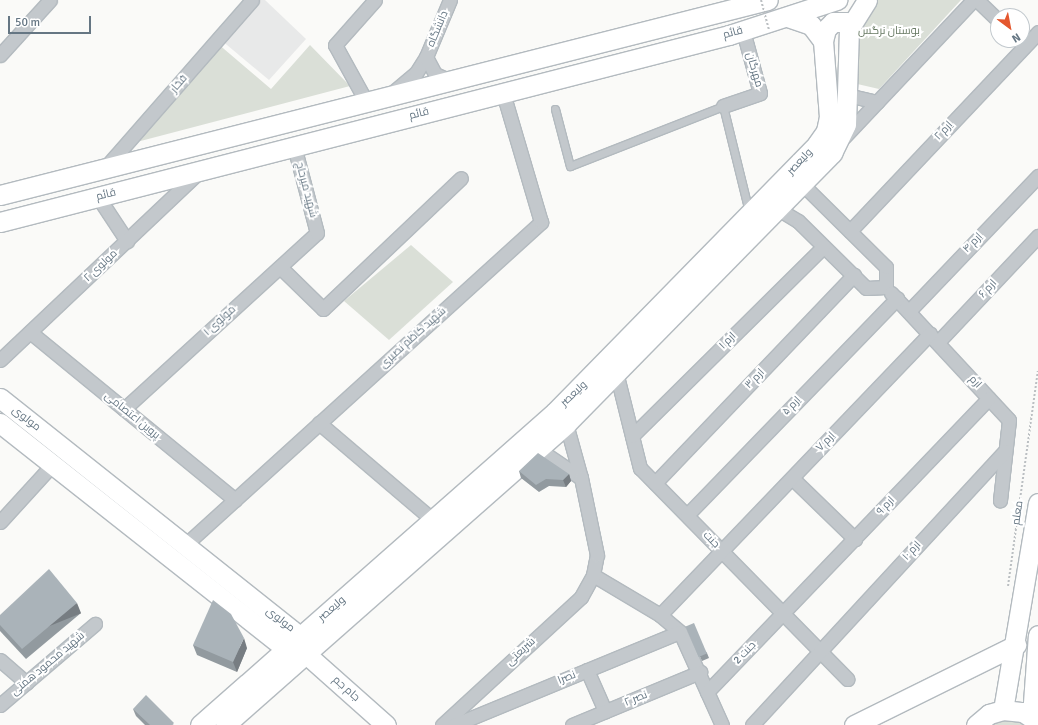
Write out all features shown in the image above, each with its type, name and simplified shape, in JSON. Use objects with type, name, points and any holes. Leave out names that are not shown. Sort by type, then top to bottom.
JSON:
[{"type":"main road","name":"قائم","points":[[0,195],[453,82],[768,0]]},
{"type":"main road","name":"قائم","points":[[0,222],[742,31],[837,0]]},
{"type":"main road","points":[[849,29],[867,0]]},
{"type":"main road","name":"ولیعصر","points":[[561,418],[826,131],[829,88],[823,41],[811,25],[788,17]]},
{"type":"main road","points":[[823,41],[826,29],[833,22],[846,22],[849,29],[847,95],[841,140]]},
{"type":"main road","name":"ولیعصر","points":[[200,725],[286,649],[303,645],[561,418],[617,376],[802,184],[841,140]]},
{"type":"main road","name":"مولوی","points":[[0,398],[185,545],[303,645]]},
{"type":"main road","name":"مولوی","points":[[0,423],[286,649]]},
{"type":"main road","name":"ولیعصر","points":[[225,725],[303,645],[433,520],[532,443]]},
{"type":"main road","points":[[53,464],[65,449]]},
{"type":"main road","name":"معلم","points":[[989,716],[1016,645],[1038,503]]},
{"type":"main road","points":[[966,725],[989,716],[1035,719],[1038,638]]},
{"type":"main road","name":"جام جم","points":[[303,645],[386,725]]},
{"type":"main road","points":[[854,725],[1016,645]]},
{"type":"street","points":[[0,55],[50,0]]},
{"type":"street","name":"فخار","points":[[105,168],[252,0]]},
{"type":"street","points":[[367,103],[335,45],[375,0]]},
{"type":"street","name":"دانشگاه","points":[[386,98],[416,73],[426,57],[450,0]]},
{"type":"street","points":[[841,140],[973,0]]},
{"type":"street","points":[[977,0],[990,12]]},
{"type":"street","name":"مهرگان","points":[[723,106],[760,94],[742,31]]},
{"type":"street","name":"اِرم ۲","points":[[850,231],[1038,32]]},
{"type":"street","points":[[426,57],[436,74],[453,82]]},
{"type":"street","name":"شهید کاظم نصیری","points":[[185,545],[541,222],[503,93]]},
{"type":"street","points":[[847,95],[877,102]]},
{"type":"street","name":"شهید میرحاج","points":[[294,146],[317,234]]},
{"type":"street","name":"مولوی ۲","points":[[0,360],[202,170]]},
{"type":"street","name":"اِرم ۴","points":[[909,311],[1038,176]]},
{"type":"street","points":[[280,267],[323,309],[461,178]]},
{"type":"street","points":[[778,209],[798,221],[866,288],[886,287],[886,267],[802,184]]},
{"type":"street","points":[[98,197],[127,241]]},
{"type":"street","name":"مولوی ۱","points":[[124,409],[317,234]]},
{"type":"street","name":"ارم ۶","points":[[934,337],[1038,236]]},
{"type":"street","name":"ارم ۱","points":[[632,436],[823,247]]},
{"type":"street","name":"ارم ۳","points":[[655,482],[854,275]]},
{"type":"street","name":"ارم","points":[[886,287],[934,337],[1009,420],[1000,500]]},
{"type":"street","name":"اِرم ۵","points":[[687,515],[897,298]]},
{"type":"street","name":"پروین اعتصامی","points":[[30,332],[235,500]]},
{"type":"street","name":"اِرم ۷","points":[[660,615],[792,478],[934,337]]},
{"type":"street","name":"جنت","points":[[617,376],[640,468],[847,679]]},
{"type":"street","name":"ارم ۹","points":[[783,614],[989,398]]},
{"type":"street","name":"شریعتی","points":[[442,725],[581,597],[593,575],[597,555],[595,533],[581,478],[561,418]]},
{"type":"street","points":[[319,423],[433,520]]},
{"type":"street","points":[[532,443],[581,478]]},
{"type":"street","name":"ارم ۱۰","points":[[752,725],[1005,451]]},
{"type":"street","points":[[0,522],[53,464]]},
{"type":"street","points":[[792,478],[855,538]]},
{"type":"street","points":[[593,575],[660,615],[680,632],[700,672],[707,692],[722,725]]},
{"type":"street","name":"جنت 2","points":[[707,692],[783,614]]},
{"type":"street","name":"شهید محمود همتی","points":[[0,705],[95,624]]},
{"type":"street","name":"نصرا","points":[[454,725],[680,632]]},
{"type":"street","points":[[0,660],[26,683]]},
{"type":"street","points":[[587,670],[605,711]]},
{"type":"street","name":"نصر ۲","points":[[572,725],[700,672]]},
{"type":"lane","points":[[555,109],[570,166],[723,106],[750,214]]},
{"type":"path","points":[[761,0],[769,30]]},
{"type":"path","name":"معلم","points":[[1007,593],[1038,371]]},
{"type":"shaded area","points":[[255,0],[265,0],[306,39],[269,80],[221,40]]},
{"type":"green space","name":"بوستان نرگس","points":[[871,0],[961,0],[879,89],[853,83],[859,17]]},
{"type":"green space","points":[[217,43],[271,89],[310,45],[350,86],[133,143]]},
{"type":"green space","points":[[411,245],[453,282],[389,340],[344,301]]},
{"type":"green space","points":[[1005,718],[1016,719],[1029,725],[988,725]]},
{"type":"building","points":[[538,453],[569,474],[563,480],[546,479],[536,485],[519,471]]},
{"type":"building","points":[[49,569],[77,603],[22,649],[0,625],[0,615]]},
{"type":"building","points":[[213,600],[231,614],[244,638],[233,662],[193,645]]},
{"type":"building","points":[[694,623],[707,653],[699,657],[686,627]]},
{"type":"building","points":[[146,695],[174,723],[172,725],[150,725],[133,709]]}]
